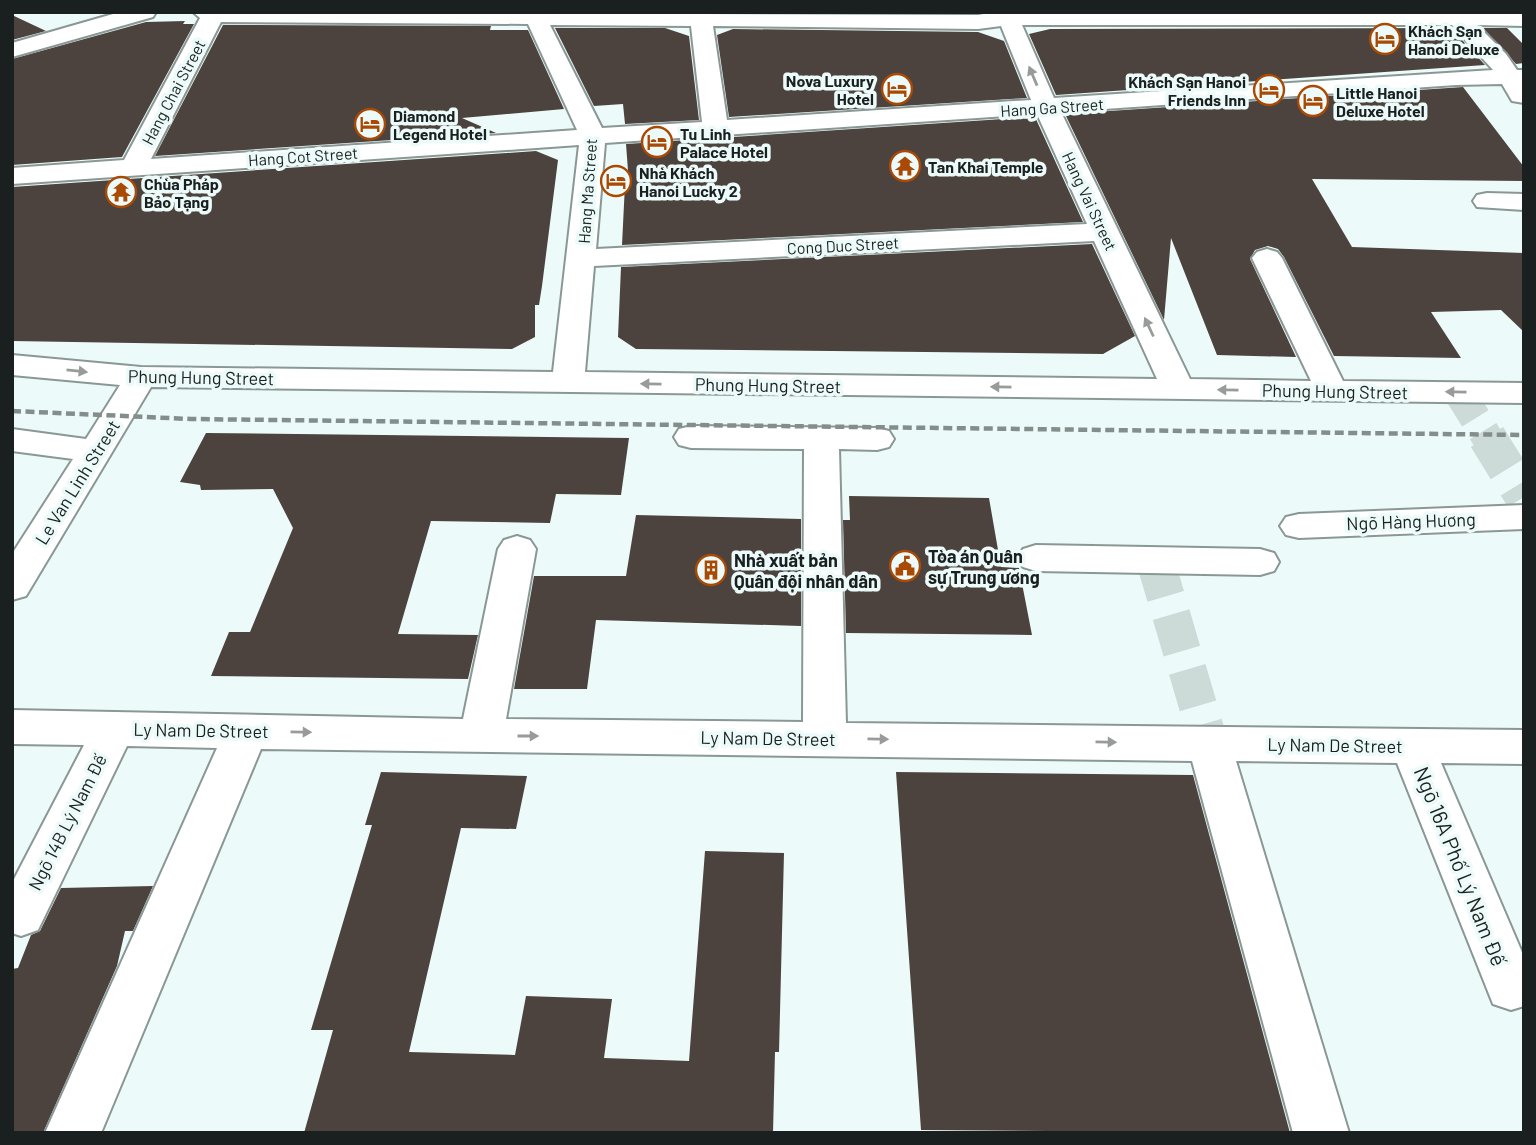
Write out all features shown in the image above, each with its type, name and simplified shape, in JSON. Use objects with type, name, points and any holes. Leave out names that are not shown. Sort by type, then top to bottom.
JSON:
[{"type":"street","points":[[12,50],[145,12]]},
{"type":"street","points":[[209,14],[700,16],[978,22],[1007,15],[1454,15],[1524,19]]},
{"type":"street","name":"Hang Chai Street","points":[[133,168],[192,55],[209,14]]},
{"type":"street","name":"Hang Ma Street","points":[[534,15],[593,135],[568,383]]},
{"type":"street","name":"Hang Vai Street","points":[[1007,15],[1046,107],[1178,389]]},
{"type":"street","points":[[1454,15],[1519,80],[1524,101]]},
{"type":"street","points":[[700,16],[715,127]]},
{"type":"street","points":[[46,19],[69,33]]},
{"type":"street","points":[[167,57],[192,55]]},
{"type":"street","name":"Hang Ga Street","points":[[593,135],[1456,78],[1519,80]]},
{"type":"street","name":"Hang Cot Street","points":[[12,177],[593,135]]},
{"type":"street","points":[[1487,201],[1524,202]]},
{"type":"street","name":"Cong Duc Street","points":[[581,258],[1105,232]]},
{"type":"street","points":[[1267,258],[1332,391]]},
{"type":"street","name":"Phung Hung Street","points":[[12,365],[141,377],[1524,393]]},
{"type":"street","name":"Le Van Linh Street","points":[[12,586],[141,377]]},
{"type":"street","points":[[691,438],[877,439]]},
{"type":"street","points":[[821,438],[825,738]]},
{"type":"street","points":[[12,440],[96,450]]},
{"type":"street","name":"Ngõ Hàng Hương","points":[[1299,526],[1524,517]]},
{"type":"street","points":[[481,736],[517,549]]},
{"type":"street","points":[[1036,558],[1260,562]]},
{"type":"street","name":"Ly Nam De Street","points":[[12,727],[481,736],[596,751],[825,738],[1524,747]]},
{"type":"street","name":"Ngõ 14B Lý Nam Đế","points":[[21,915],[114,729]]},
{"type":"street","points":[[73,1133],[247,730]]},
{"type":"street","points":[[1209,743],[1321,1133]]},
{"type":"street","name":"Ngõ 16A Phố Lý Nam Đế","points":[[1412,746],[1511,987]]},
{"type":"building","points":[[12,15],[46,31],[12,40]]},
{"type":"building","points":[[185,21],[183,24],[194,24],[122,157],[12,165],[12,59],[146,22]]},
{"type":"building","points":[[223,25],[491,26],[490,30],[528,30],[564,109],[462,118],[496,133],[155,156]]},
{"type":"building","points":[[555,28],[665,28],[689,36],[699,120],[625,124],[623,104],[594,106]]},
{"type":"building","points":[[1451,28],[1485,65],[1056,95],[1029,34],[1050,29]]},
{"type":"building","points":[[1483,28],[1507,28],[1524,45],[1524,63],[1516,64]]},
{"type":"building","points":[[733,29],[978,32],[1004,41],[1027,98],[729,117],[717,35]]},
{"type":"building","points":[[1463,87],[1524,167],[1524,181],[1312,179],[1352,247],[1524,253],[1524,332],[1501,310],[1431,312],[1461,358],[1334,356],[1284,257],[1278,249],[1268,246],[1255,250],[1250,259],[1296,357],[1217,355],[1171,238],[1164,320],[1065,114]]},
{"type":"building","points":[[1035,117],[1083,222],[622,245],[625,184],[629,184],[626,144]]},
{"type":"building","points":[[536,151],[558,160],[539,305],[535,305],[535,337],[512,349],[12,341],[12,187]]},
{"type":"building","points":[[1092,244],[1135,336],[1103,354],[636,349],[618,337],[621,267]]},
{"type":"building","points":[[206,433],[629,438],[621,495],[556,494],[550,523],[431,521],[398,634],[478,635],[468,679],[211,676],[229,632],[250,632],[293,528],[273,489],[201,490],[200,485],[180,482]]},
{"type":"building","name":"Tòa án Quân sự Trung ương","points":[[849,496],[989,498],[1001,567],[1019,568],[1032,635],[846,633],[843,520],[850,520]]},
{"type":"building","name":"Nhà xuất bản Quân đội nhân dân","points":[[636,515],[801,519],[801,626],[596,620],[587,689],[514,689],[534,576],[626,576]]},
{"type":"building","points":[[381,772],[527,776],[516,829],[461,828],[409,1052],[515,1055],[526,996],[612,999],[604,1058],[689,1061],[705,851],[784,853],[779,1052],[775,1052],[773,1133],[304,1133],[333,1030],[311,1030],[372,825],[365,825]]},
{"type":"building","points":[[896,772],[1193,775],[1290,1133],[921,1130]]},
{"type":"building","points":[[153,886],[133,931],[125,931],[117,966],[43,1133],[12,1133],[12,969],[18,968],[31,935],[40,931],[61,888]]},
{"type":"tunnel","points":[[1459,392],[1488,439]]},
{"type":"tunnel","points":[[1487,437],[1524,497]]},
{"type":"tunnel","points":[[1155,560],[1209,743]]},
{"type":"railway","points":[[12,411],[191,419],[1524,435]]},
{"type":"place","name":"Khách Sạn Hanoi Deluxe","points":[[1385,39]]},
{"type":"place","name":"Nova Luxury Hotel","points":[[897,89]]},
{"type":"place","name":"Khách Sạn Hanoi Friends Inn","points":[[1269,90]]},
{"type":"place","name":"Little Hanoi Deluxe Hotel","points":[[1313,101]]},
{"type":"place","name":"Diamond Legend Hotel","points":[[370,124]]},
{"type":"place","name":"Tu Linh Palace Hotel","points":[[657,142]]},
{"type":"place","name":"Tan Khai Temple","points":[[905,166]]},
{"type":"place","name":"Nhà Khách Hanoi Lucky 2","points":[[616,181]]},
{"type":"place","name":"Chùa Pháp Bảo Tạng","points":[[121,192]]},
{"type":"place","name":"Tòa án Quân sự Trung ương","points":[[905,566]]},
{"type":"place","name":"Nhà xuất bản Quân đội nhân dân","points":[[711,570]]}]
